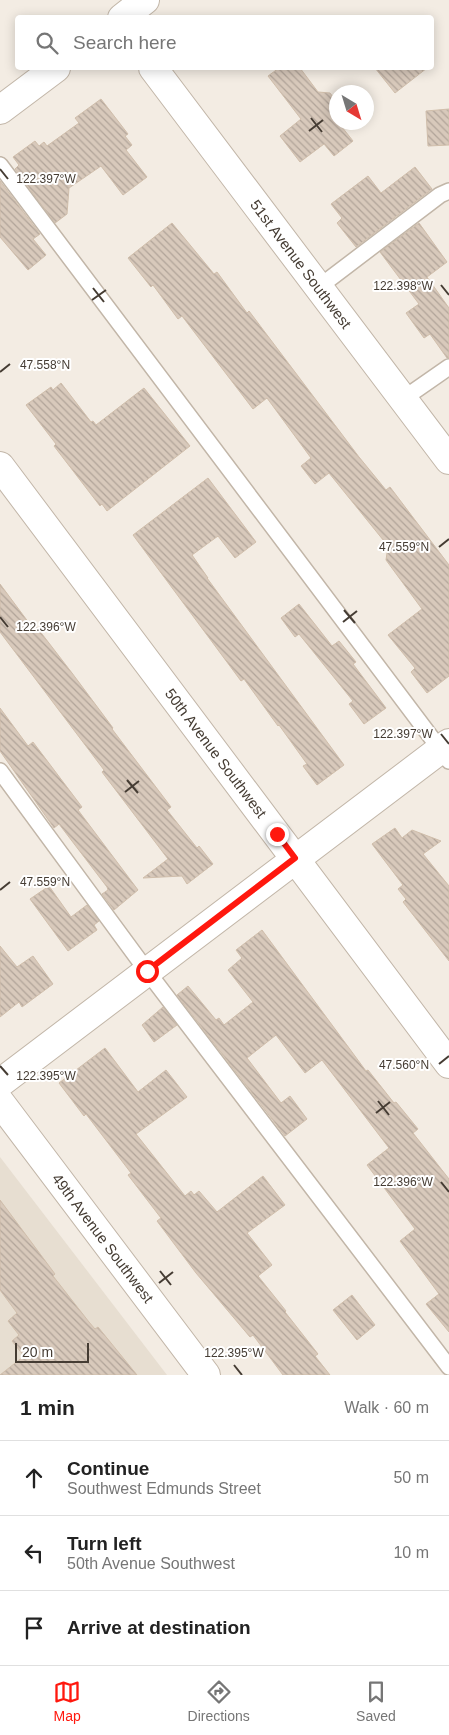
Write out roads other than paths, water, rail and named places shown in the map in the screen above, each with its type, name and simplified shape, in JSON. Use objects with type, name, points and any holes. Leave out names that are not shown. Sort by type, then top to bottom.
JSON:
[{"type":"street","points":[[0,110],[53,70]]},
{"type":"street","name":"51st Avenue Southwest","points":[[155,70],[449,460]]},
{"type":"street","name":"50th Avenue Southwest","points":[[0,466],[449,1064]]},
{"type":"street","points":[[0,1083],[295,858],[446,751]]},
{"type":"street","name":"49th Avenue Southwest","points":[[0,1102],[206,1375]]},
{"type":"lane","points":[[0,165],[446,751]]},
{"type":"lane","points":[[318,287],[440,195],[449,191]]},
{"type":"lane","points":[[403,399],[449,367]]},
{"type":"lane","points":[[0,771],[147,971],[449,1367]]}]
